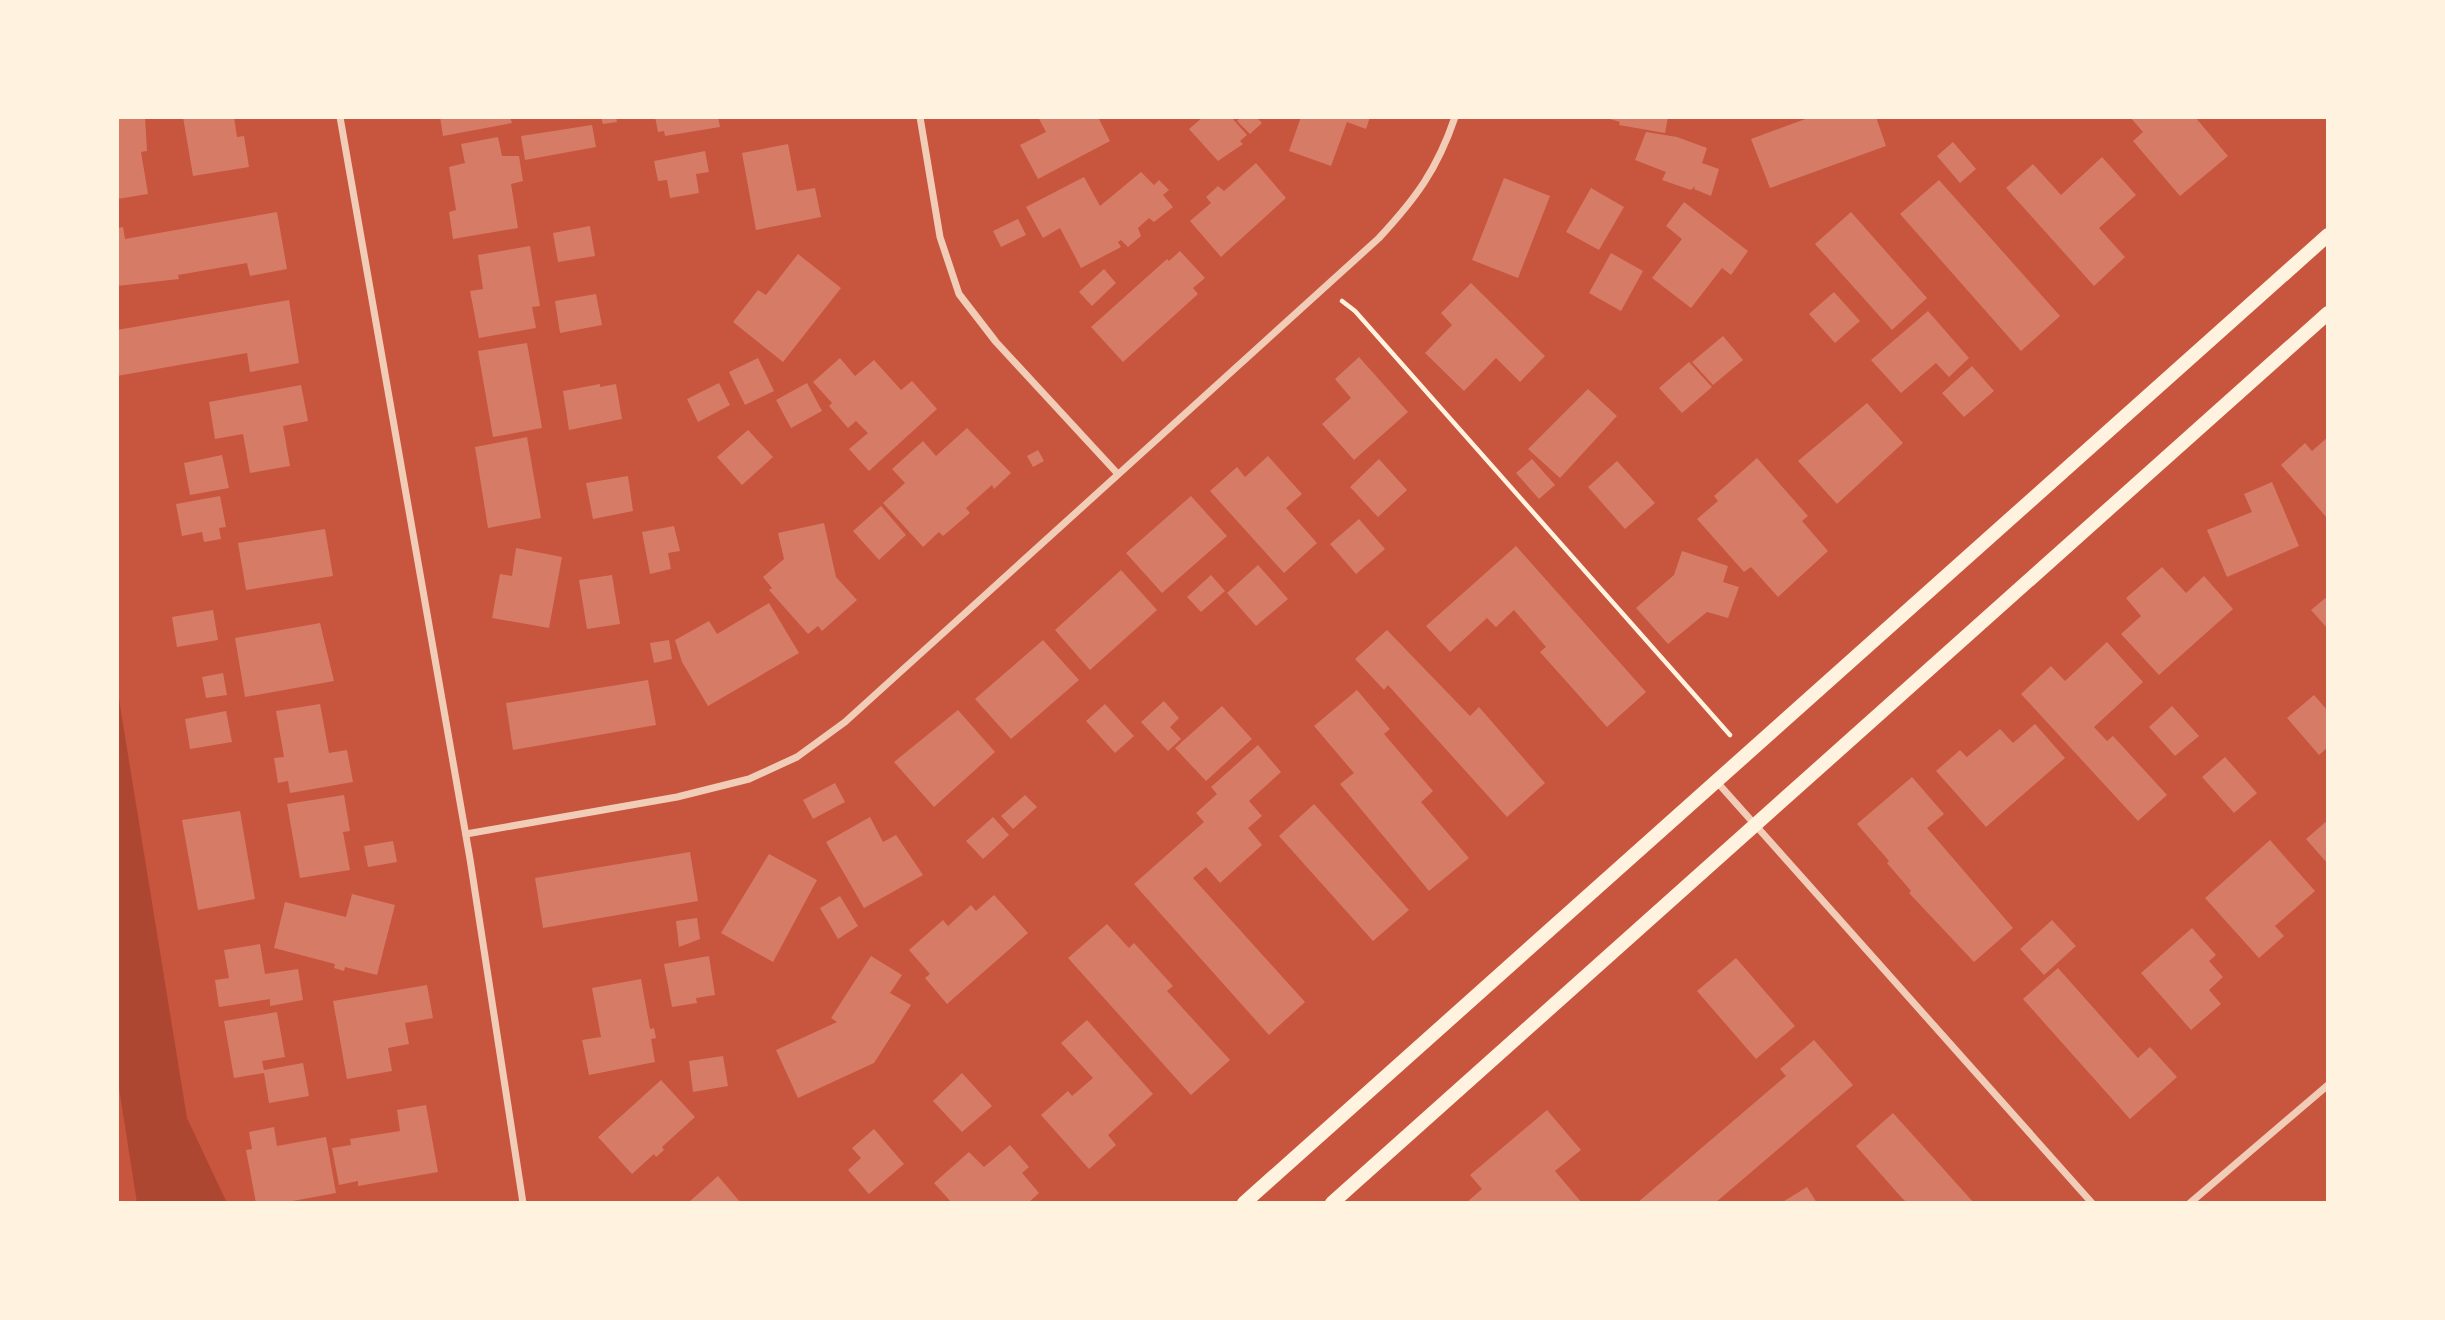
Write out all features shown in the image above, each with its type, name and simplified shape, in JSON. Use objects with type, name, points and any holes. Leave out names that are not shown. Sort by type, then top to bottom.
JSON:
[{"type":"main road","points":[[1244,1203],[2328,235]]},
{"type":"main road","points":[[1332,1203],[2328,313]]},
{"type":"street","points":[[340,117],[466,834],[523,1203]]},
{"type":"street","points":[[920,117],[940,237],[959,294],[996,342],[1117,473]]},
{"type":"street","points":[[466,834],[677,797],[749,779],[797,757],[845,722],[1379,238],[1416,197],[1444,149],[1455,117]]},
{"type":"street","points":[[1716,781],[2092,1203]]},
{"type":"street","points":[[2190,1203],[2328,1085]]},
{"type":"path","points":[[1325,289],[1354,311],[1748,753]]},
{"type":"shaded area","points":[[117,687],[187,1118],[227,1203],[137,1203],[117,1075]]},
{"type":"building","points":[[117,117],[145,117],[147,151],[141,152],[148,194],[117,199]]},
{"type":"building","points":[[183,117],[234,117],[237,137],[244,136],[249,167],[193,176]]},
{"type":"building","points":[[440,117],[510,117],[512,123],[443,136]]},
{"type":"building","points":[[601,117],[616,117],[617,122],[603,124]]},
{"type":"building","points":[[655,117],[718,117],[720,127],[665,136],[664,131],[658,132]]},
{"type":"building","points":[[1038,117],[1098,117],[1110,141],[1038,179],[1020,145],[1046,132]]},
{"type":"building","points":[[1203,117],[1231,117],[1247,135],[1240,141],[1243,144],[1218,161],[1189,129]]},
{"type":"building","points":[[1241,117],[1256,117],[1262,123],[1250,134],[1237,121]]},
{"type":"building","points":[[1301,117],[1370,117],[1366,129],[1347,122],[1331,166],[1289,151]]},
{"type":"building","points":[[1603,117],[1668,117],[1665,133],[1619,125],[1620,122]]},
{"type":"building","points":[[1811,117],[1876,117],[1886,146],[1770,188],[1751,139]]},
{"type":"building","points":[[2130,117],[2195,117],[2228,156],[2180,196],[2133,141],[2143,132]]},
{"type":"building","points":[[592,125],[596,147],[525,160],[521,136]]},
{"type":"building","points":[[1646,132],[1677,137],[1707,148],[1702,163],[1719,169],[1711,196],[1694,189],[1695,186],[1691,190],[1662,180],[1666,172],[1635,160]]},
{"type":"building","points":[[498,137],[502,156],[519,156],[523,181],[511,184],[518,228],[453,239],[449,212],[456,210],[449,167],[465,163],[461,144]]},
{"type":"building","points":[[1953,142],[1976,169],[1960,183],[1937,156]]},
{"type":"building","points":[[788,144],[797,191],[815,188],[821,217],[756,230],[742,153]]},
{"type":"building","points":[[705,151],[709,172],[696,174],[699,193],[670,198],[667,180],[658,181],[654,161]]},
{"type":"building","points":[[2102,157],[2136,195],[2099,228],[2125,257],[2094,286],[2006,188],[2033,164],[2061,195]]},
{"type":"building","points":[[1256,163],[1286,198],[1221,257],[1190,221],[1211,203],[1206,197],[1218,186],[1224,191]]},
{"type":"building","points":[[1141,172],[1154,185],[1159,180],[1169,190],[1163,195],[1173,207],[1154,222],[1149,218],[1138,228],[1141,236],[1128,247],[1121,240],[1118,242],[1121,247],[1081,268],[1060,228],[1043,238],[1026,207],[1084,177],[1100,206]]},
{"type":"building","points":[[1504,178],[1550,196],[1518,278],[1472,260]]},
{"type":"building","points":[[1939,180],[2060,316],[2021,351],[1900,214]]},
{"type":"building","points":[[1591,188],[1624,207],[1599,250],[1566,232]]},
{"type":"building","points":[[1684,202],[1748,251],[1731,275],[1722,268],[1691,308],[1652,278],[1682,239],[1666,226]]},
{"type":"building","points":[[277,212],[287,269],[250,276],[247,263],[178,275],[179,279],[117,286],[117,228],[123,227],[125,239]]},
{"type":"building","points":[[1851,212],[1927,298],[1892,330],[1815,244]]},
{"type":"building","points":[[1018,219],[1026,235],[1001,247],[993,231]]},
{"type":"building","points":[[590,226],[595,256],[558,262],[553,233]]},
{"type":"building","points":[[530,246],[540,306],[532,307],[536,328],[479,338],[470,291],[483,289],[478,255]]},
{"type":"building","points":[[1180,251],[1205,278],[1193,288],[1198,294],[1123,362],[1091,327],[1167,259],[1169,261]]},
{"type":"building","points":[[1611,253],[1643,271],[1621,311],[1589,293]]},
{"type":"building","points":[[798,254],[841,288],[783,362],[733,322],[758,290],[766,295]]},
{"type":"building","points":[[1104,269],[1116,283],[1092,306],[1079,292]]},
{"type":"building","points":[[1471,283],[1545,356],[1520,382],[1496,358],[1464,391],[1425,353],[1452,325],[1441,313]]},
{"type":"building","points":[[1834,292],[1860,321],[1835,343],[1809,314]]},
{"type":"building","points":[[596,294],[602,325],[560,333],[555,301]]},
{"type":"building","points":[[289,300],[299,363],[250,372],[247,353],[117,376],[117,330]]},
{"type":"building","points":[[1928,311],[1969,358],[1949,377],[1936,363],[1901,393],[1871,360]]},
{"type":"building","points":[[1723,336],[1743,360],[1713,385],[1692,362]]},
{"type":"building","points":[[527,343],[542,428],[493,437],[478,351]]},
{"type":"building","points":[[1359,357],[1408,412],[1354,460],[1322,424],[1351,398],[1335,379]]},
{"type":"building","points":[[758,358],[774,391],[745,405],[729,372]]},
{"type":"building","points":[[840,358],[855,376],[874,360],[901,390],[912,381],[937,409],[869,471],[849,449],[868,433],[856,421],[848,428],[829,406],[832,403],[813,382]]},
{"type":"building","points":[[1689,362],[1712,387],[1682,413],[1659,388]]},
{"type":"building","points":[[1972,366],[1994,391],[1964,417],[1942,393]]},
{"type":"building","points":[[719,383],[730,405],[698,422],[687,399]]},
{"type":"building","points":[[807,383],[822,411],[791,428],[776,400]]},
{"type":"building","points":[[600,384],[600,387],[616,384],[622,419],[569,430],[563,391]]},
{"type":"building","points":[[301,385],[308,421],[283,426],[290,466],[250,473],[243,434],[215,439],[209,402]]},
{"type":"building","points":[[1588,389],[1617,416],[1560,478],[1528,449]]},
{"type":"building","points":[[1867,403],[1903,443],[1837,504],[1798,461]]},
{"type":"building","points":[[967,428],[1011,473],[994,489],[992,485],[966,508],[970,513],[943,536],[939,532],[923,547],[883,503],[905,483],[892,469],[923,441],[936,456]]},
{"type":"building","points":[[748,430],[773,457],[742,485],[717,457]]},
{"type":"building","points":[[527,437],[541,518],[488,528],[475,447]]},
{"type":"building","points":[[2328,437],[2328,519],[2281,465],[2305,443],[2312,451]]},
{"type":"building","points":[[1038,450],[1044,461],[1033,467],[1027,456]]},
{"type":"building","points":[[222,455],[229,488],[190,495],[184,463]]},
{"type":"building","points":[[1268,456],[1302,494],[1286,508],[1317,543],[1284,573],[1210,491],[1237,467],[1245,477]]},
{"type":"building","points":[[1757,458],[1808,516],[1802,521],[1828,551],[1778,597],[1751,567],[1744,572],[1697,519],[1718,501],[1714,496]]},
{"type":"building","points":[[1379,459],[1407,490],[1378,517],[1350,487]]},
{"type":"building","points":[[1532,459],[1555,485],[1539,499],[1516,473]]},
{"type":"building","points":[[1617,461],[1655,503],[1625,529],[1588,487]]},
{"type":"building","points":[[628,476],[633,511],[593,519],[586,483]]},
{"type":"building","points":[[2272,482],[2299,546],[2227,577],[2207,530],[2252,512],[2244,494]]},
{"type":"building","points":[[220,496],[226,527],[219,528],[221,539],[204,542],[202,532],[182,536],[176,504]]},
{"type":"building","points":[[1191,496],[1227,536],[1162,593],[1126,553]]},
{"type":"building","points":[[881,506],[906,535],[879,560],[853,531]]},
{"type":"building","points":[[1359,519],[1385,549],[1356,574],[1330,544]]},
{"type":"building","points":[[824,523],[836,577],[857,600],[822,631],[818,626],[808,634],[769,590],[772,588],[763,577],[784,559],[778,533]]},
{"type":"building","points":[[674,526],[680,551],[668,553],[671,569],[650,574],[642,532]]},
{"type":"building","points":[[325,529],[333,576],[246,590],[238,543]]},
{"type":"building","points":[[1516,546],[1646,692],[1607,727],[1540,652],[1546,647],[1514,610],[1496,627],[1487,618],[1450,652],[1426,626]]},
{"type":"building","points":[[516,548],[562,557],[549,628],[492,618],[500,574],[512,576]]},
{"type":"building","points":[[1682,551],[1728,566],[1723,582],[1739,587],[1728,618],[1707,612],[1668,644],[1636,608],[1674,575]]},
{"type":"building","points":[[1258,565],[1288,599],[1256,626],[1227,593]]},
{"type":"building","points":[[2162,567],[2186,593],[2204,576],[2233,609],[2159,675],[2121,634],[2141,616],[2126,598]]},
{"type":"building","points":[[1121,570],[1157,610],[1090,670],[1055,630]]},
{"type":"building","points":[[612,575],[620,624],[587,629],[579,580]]},
{"type":"building","points":[[1211,575],[1225,591],[1201,612],[1187,597]]},
{"type":"building","points":[[2328,596],[2328,629],[2311,610]]},
{"type":"building","points":[[769,603],[799,653],[708,706],[682,662],[675,640],[709,621],[717,634]]},
{"type":"building","points":[[213,610],[218,640],[177,647],[172,617]]},
{"type":"building","points":[[320,623],[334,681],[245,697],[235,638]]},
{"type":"building","points":[[1387,630],[1470,716],[1479,707],[1545,783],[1507,817],[1388,685],[1384,690],[1355,659]]},
{"type":"building","points":[[669,640],[672,659],[654,663],[650,643]]},
{"type":"building","points":[[1043,640],[1079,680],[1011,739],[975,699]]},
{"type":"building","points":[[2107,642],[2143,682],[2094,727],[2107,741],[2113,736],[2167,795],[2138,821],[2021,694],[2051,666],[2065,681]]},
{"type":"building","points":[[223,673],[227,695],[206,698],[202,677]]},
{"type":"building","points":[[648,680],[656,725],[513,750],[506,703]]},
{"type":"building","points":[[1357,690],[1390,729],[1384,734],[1433,791],[1421,802],[1469,858],[1429,891],[1340,784],[1354,773],[1314,726]]},
{"type":"building","points":[[2314,695],[2328,711],[2328,747],[2319,755],[2287,718]]},
{"type":"building","points":[[1164,701],[1179,718],[1170,727],[1181,739],[1168,751],[1141,722]]},
{"type":"building","points":[[320,704],[329,753],[347,750],[353,782],[290,793],[288,781],[278,783],[274,758],[284,757],[276,711]]},
{"type":"building","points":[[1105,704],[1134,736],[1115,753],[1086,721]]},
{"type":"building","points":[[1222,706],[1252,739],[1206,781],[1175,748]]},
{"type":"building","points":[[2172,706],[2199,736],[2175,756],[2149,727]]},
{"type":"building","points":[[958,710],[995,752],[934,807],[894,762]]},
{"type":"building","points":[[226,711],[232,742],[190,749],[185,719]]},
{"type":"building","points":[[2035,724],[2065,758],[1986,827],[1936,771],[1960,750],[1967,757],[2000,729],[2013,743]]},
{"type":"building","points":[[1258,745],[1281,772],[1249,801],[1262,816],[1248,828],[1262,845],[1220,883],[1206,867],[1193,878],[1305,1002],[1269,1035],[1134,884],[1204,822],[1196,813],[1217,794],[1211,787]]},
{"type":"building","points":[[2225,757],[2257,793],[2234,813],[2202,777]]},
{"type":"building","points":[[1912,777],[1944,814],[1927,828],[2013,928],[1974,962],[1909,893],[1911,891],[1887,863],[1889,861],[1857,824]]},
{"type":"building","points":[[835,783],[845,802],[813,819],[803,800]]},
{"type":"building","points":[[344,795],[350,831],[343,832],[350,870],[300,878],[287,804]]},
{"type":"building","points":[[1025,795],[1037,807],[1013,829],[1001,816]]},
{"type":"building","points":[[1314,804],[1409,910],[1373,941],[1279,836]]},
{"type":"building","points":[[240,811],[255,899],[198,910],[182,820]]},
{"type":"building","points":[[870,817],[883,842],[896,835],[923,875],[864,908],[826,842]]},
{"type":"building","points":[[993,817],[1009,835],[983,859],[966,841]]},
{"type":"building","points":[[2328,820],[2328,864],[2306,839]]},
{"type":"building","points":[[2270,840],[2315,891],[2275,926],[2284,936],[2259,958],[2205,898]]},
{"type":"building","points":[[393,841],[397,862],[368,867],[364,846]]},
{"type":"building","points":[[690,852],[698,901],[543,928],[535,878]]},
{"type":"building","points":[[769,854],[817,880],[773,962],[721,933]]},
{"type":"building","points":[[352,894],[395,905],[377,975],[345,967],[344,971],[334,968],[335,964],[274,948],[285,902],[346,917]]},
{"type":"building","points":[[994,895],[1028,933],[947,1004],[925,978],[930,974],[909,950],[943,920],[948,926],[971,905],[976,911]]},
{"type":"building","points":[[840,896],[858,926],[838,939],[820,908]]},
{"type":"building","points":[[697,918],[700,939],[679,947],[676,921]]},
{"type":"building","points":[[2052,920],[2076,946],[2044,975],[2020,949]]},
{"type":"building","points":[[1107,924],[1129,948],[1134,943],[1173,986],[1167,991],[1230,1060],[1191,1095],[1068,958]]},
{"type":"building","points":[[2192,928],[2216,955],[2209,961],[2223,977],[2209,990],[2221,1004],[2191,1030],[2141,973]]},
{"type":"building","points":[[260,944],[265,974],[298,969],[303,1000],[270,1006],[270,999],[219,1007],[215,980],[229,978],[224,950]]},
{"type":"building","points":[[709,956],[715,995],[696,998],[697,1003],[672,1007],[664,964]]},
{"type":"building","points":[[871,956],[902,975],[890,993],[911,1005],[874,1063],[798,1098],[776,1050],[837,1022],[831,1018]]},
{"type":"building","points":[[1736,958],[1795,1026],[1756,1059],[1697,991]]},
{"type":"building","points":[[2058,968],[2138,1058],[2150,1047],[2177,1077],[2130,1119],[2023,999]]},
{"type":"building","points":[[641,979],[650,1029],[654,1028],[656,1038],[651,1039],[655,1062],[589,1075],[582,1040],[601,1037],[592,988]]},
{"type":"building","points":[[427,985],[433,1018],[405,1023],[409,1044],[388,1048],[392,1071],[347,1079],[333,1001]]},
{"type":"building","points":[[277,1012],[285,1057],[262,1061],[264,1070],[303,1063],[309,1096],[269,1103],[264,1073],[234,1078],[224,1021]]},
{"type":"building","points":[[1087,1020],[1153,1094],[1108,1135],[1116,1145],[1089,1169],[1041,1115],[1068,1091],[1072,1096],[1093,1078],[1061,1043]]},
{"type":"building","points":[[1814,1040],[1853,1085],[1715,1203],[1637,1203],[1786,1076],[1780,1069]]},
{"type":"building","points":[[723,1056],[728,1086],[693,1092],[689,1061]]},
{"type":"building","points":[[962,1073],[992,1106],[962,1132],[933,1101]]},
{"type":"building","points":[[661,1080],[695,1117],[662,1147],[664,1150],[656,1157],[654,1154],[632,1174],[598,1137]]},
{"type":"building","points":[[426,1105],[438,1172],[358,1186],[358,1181],[339,1185],[332,1148],[351,1145],[350,1139],[400,1131],[397,1110]]},
{"type":"building","points":[[1547,1110],[1581,1150],[1555,1171],[1582,1203],[1466,1203],[1482,1189],[1470,1175]]},
{"type":"building","points":[[1893,1113],[1974,1203],[1907,1203],[1901,1197],[1856,1146]]},
{"type":"building","points":[[274,1127],[277,1146],[326,1137],[336,1193],[282,1203],[256,1203],[246,1150],[252,1149],[249,1132]]},
{"type":"building","points":[[874,1129],[904,1164],[869,1194],[848,1170],[861,1158],[852,1148]]},
{"type":"building","points":[[1010,1145],[1029,1167],[1022,1173],[1039,1193],[1028,1203],[952,1203],[934,1183],[969,1152],[984,1167]]},
{"type":"building","points":[[718,1176],[741,1203],[688,1203]]},
{"type":"building","points":[[1807,1187],[1817,1203],[1781,1203]]}]
